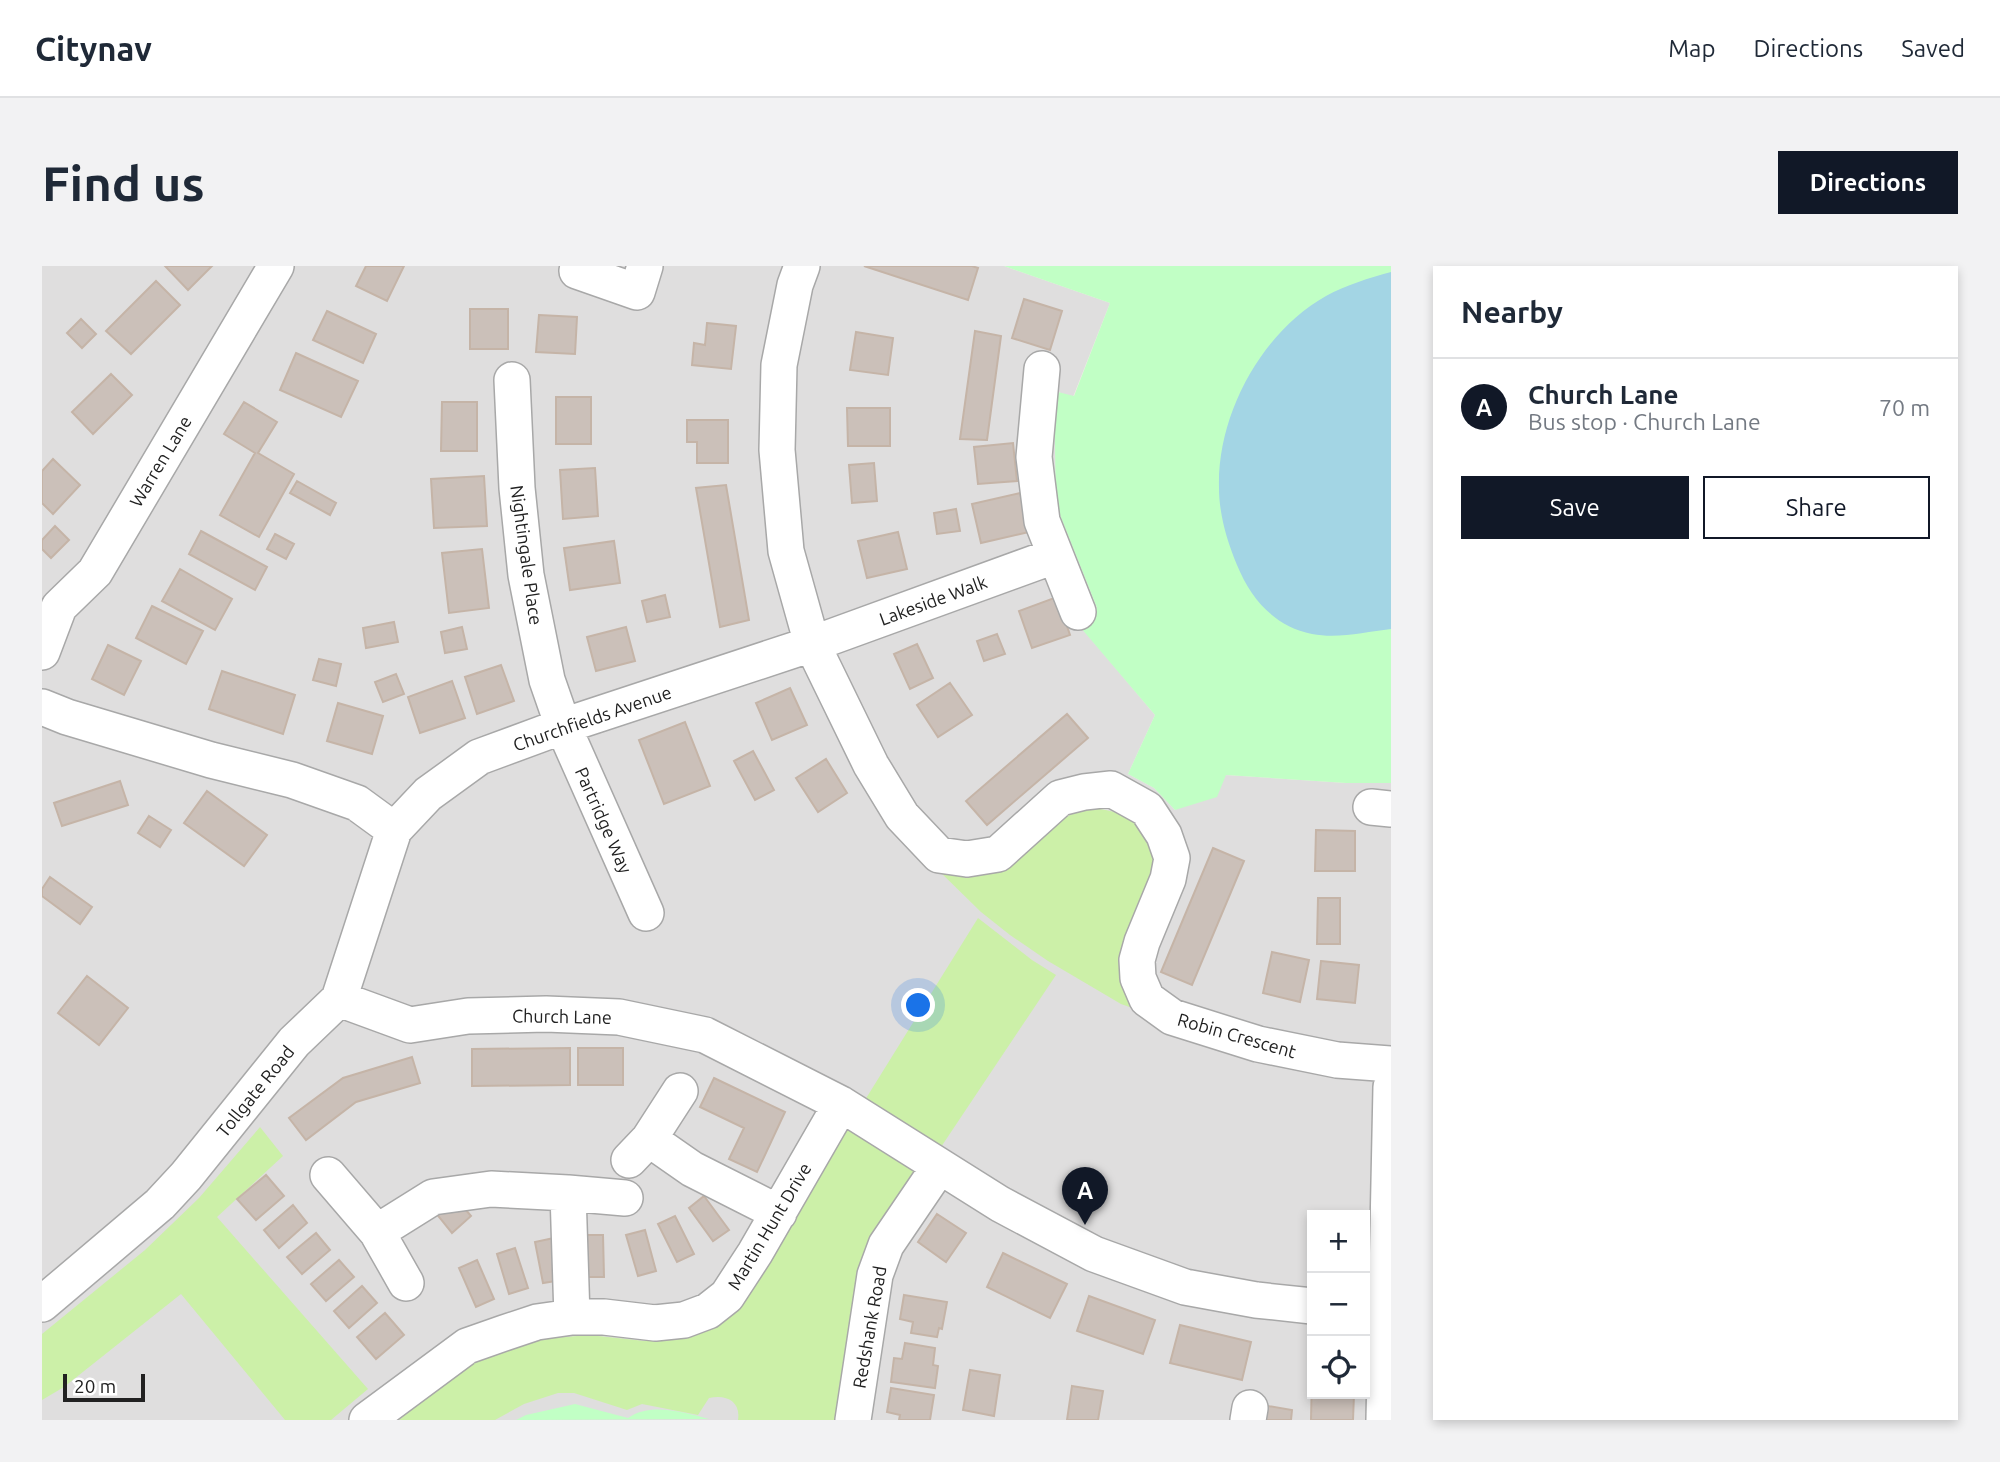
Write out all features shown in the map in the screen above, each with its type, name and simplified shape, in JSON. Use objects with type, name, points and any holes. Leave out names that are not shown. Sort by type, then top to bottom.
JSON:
[{"type":"street","name":"Warren Lane","points":[[42,652],[51,599],[94,572],[276,266]]},
{"type":"street","points":[[578,266],[577,271],[637,292],[645,266]]},
{"type":"street","name":"Robin Crescent","points":[[802,266],[795,285],[779,365],[777,450],[786,551],[812,644],[871,765],[902,816],[939,855],[967,859],[998,854],[1060,798],[1111,789],[1147,808],[1164,835],[1171,858],[1168,879],[1137,960],[1138,978],[1147,999],[1172,1017],[1258,1044],[1337,1060],[1391,1063]]},
{"type":"street","points":[[1042,369],[1034,457],[1042,521],[1078,612]]},
{"type":"street","name":"Nightingale Place","points":[[512,380],[517,488],[526,575],[547,680],[563,726]]},
{"type":"street","name":"Lakeside Walk","points":[[812,644],[1054,556]]},
{"type":"street","name":"Churchfields Avenue","points":[[394,830],[428,794],[479,757],[563,726],[812,644]]},
{"type":"street","points":[[42,707],[211,760],[292,780],[357,803],[394,830]]},
{"type":"street","name":"Partridge Way","points":[[563,726],[646,914]]},
{"type":"street","name":"Tollgate Road","points":[[42,1304],[160,1204],[186,1176],[294,1042],[339,999],[394,830]]},
{"type":"street","name":"Church Lane","points":[[339,999],[410,1025],[468,1016],[545,1014],[619,1017],[705,1035],[841,1104],[1000,1205],[1107,1259],[1185,1287],[1256,1300],[1307,1305]]},
{"type":"street","points":[[1384,1420],[1381,1308],[1391,1087]]},
{"type":"street","points":[[680,1091],[639,1149],[692,1169],[779,1213]]},
{"type":"street","name":"Martin Hunt Drive","points":[[367,1420],[467,1346],[537,1322],[572,1317],[604,1317],[655,1323],[684,1320],[708,1311],[727,1296],[779,1213],[841,1104]]},
{"type":"street","name":"Redshank Road","points":[[853,1420],[875,1275],[886,1245],[939,1167]]},
{"type":"street","points":[[328,1175],[377,1232],[406,1283]]},
{"type":"street","points":[[377,1232],[433,1197],[491,1189],[625,1198]]},
{"type":"street","points":[[568,1193],[572,1317]]},
{"type":"shaded area","points":[[42,266],[1004,266],[1110,303],[1073,397],[1055,391],[1056,505],[1097,608],[1076,621],[1155,715],[1128,774],[1154,788],[1175,810],[1225,775],[1346,783],[1391,783],[1391,1420],[42,1420]]},
{"type":"green space","points":[[1004,266],[1391,266],[1391,783],[1346,783],[1226,775],[1217,797],[1175,810],[1154,788],[1128,774],[1155,715],[1075,621],[1097,608],[1056,505],[1054,391],[1074,396],[1110,303]]},
{"type":"green space","points":[[1093,808],[1125,816],[1132,821],[1144,835],[1154,857],[1138,1010],[1121,1004],[1010,935],[981,912],[936,868],[1023,847],[1074,812]]},
{"type":"green space","points":[[978,918],[1056,975],[931,1162],[845,1420],[738,1420],[735,1404],[721,1397],[709,1398],[698,1415],[642,1404],[627,1410],[574,1393],[558,1393],[524,1404],[495,1420],[399,1420],[460,1369],[530,1340],[589,1335],[645,1341],[668,1339],[701,1329],[822,1138],[842,1137]]},
{"type":"green space","points":[[260,1127],[283,1156],[217,1217],[368,1389],[331,1420],[285,1420],[181,1294],[64,1387],[42,1400],[42,1334],[145,1250],[199,1198]]},
{"type":"green space","points":[[575,1404],[628,1418],[646,1410],[657,1409],[709,1419],[516,1420],[526,1415]]},
{"type":"water","points":[[1391,272],[1391,629],[1342,635],[1312,634],[1275,618],[1249,589],[1237,565],[1224,527],[1219,498],[1220,460],[1226,432],[1235,404],[1248,378],[1263,353],[1282,331],[1326,296]]},
{"type":"building","points":[[165,266],[212,266],[188,290]]},
{"type":"building","points":[[366,266],[404,266],[387,301],[356,286]]},
{"type":"building","points":[[864,266],[972,266],[978,268],[968,300]]},
{"type":"building","points":[[156,281],[180,305],[131,354],[106,331]]},
{"type":"building","points":[[1024,299],[1062,311],[1050,350],[1012,338]]},
{"type":"building","points":[[470,309],[508,309],[508,349],[470,349]]},
{"type":"building","points":[[327,311],[376,334],[363,363],[313,340]]},
{"type":"building","points":[[539,315],[577,317],[575,354],[536,352]]},
{"type":"building","points":[[81,319],[96,334],[82,348],[67,333]]},
{"type":"building","points":[[707,323],[736,326],[731,369],[692,365],[694,343],[705,345]]},
{"type":"building","points":[[975,331],[1001,336],[987,440],[960,439]]},
{"type":"building","points":[[856,332],[893,338],[888,375],[850,370]]},
{"type":"building","points":[[296,353],[358,381],[341,417],[280,390]]},
{"type":"building","points":[[111,374],[132,395],[93,434],[72,412]]},
{"type":"building","points":[[556,397],[591,397],[591,444],[556,444]]},
{"type":"building","points":[[244,402],[277,422],[258,453],[294,474],[259,537],[220,515],[255,453],[224,434]]},
{"type":"building","points":[[442,402],[477,402],[477,451],[441,451]]},
{"type":"building","points":[[847,408],[890,408],[890,446],[848,446]]},
{"type":"building","points":[[687,420],[728,420],[728,463],[697,463],[697,442],[687,442]]},
{"type":"building","points":[[1013,443],[1017,481],[978,484],[974,447]]},
{"type":"building","points":[[53,459],[80,485],[53,514],[42,503],[42,471]]},
{"type":"building","points":[[874,463],[877,501],[852,503],[849,465]]},
{"type":"building","points":[[595,468],[598,516],[563,519],[560,470]]},
{"type":"building","points":[[484,476],[487,526],[434,528],[431,479]]},
{"type":"building","points":[[297,481],[336,503],[330,515],[290,493]]},
{"type":"building","points":[[726,485],[749,620],[720,627],[696,488]]},
{"type":"building","points":[[1020,493],[1029,532],[981,543],[972,504]]},
{"type":"building","points":[[956,509],[960,531],[937,534],[934,513]]},
{"type":"building","points":[[55,526],[69,540],[51,558],[42,549],[42,540]]},
{"type":"building","points":[[201,531],[267,567],[255,590],[189,554]]},
{"type":"building","points":[[898,532],[907,569],[867,578],[858,541]]},
{"type":"building","points":[[275,534],[294,544],[286,559],[267,549]]},
{"type":"building","points":[[614,541],[620,583],[570,590],[564,548]]},
{"type":"building","points":[[482,549],[489,608],[449,613],[442,553]]},
{"type":"building","points":[[180,569],[232,599],[215,630],[162,601]]},
{"type":"building","points":[[665,595],[670,617],[647,622],[642,601]]},
{"type":"building","points":[[1057,597],[1070,635],[1032,648],[1019,611]]},
{"type":"building","points":[[152,606],[203,631],[186,664],[136,638]]},
{"type":"building","points":[[394,622],[398,642],[366,648],[363,628]]},
{"type":"building","points":[[462,627],[467,649],[445,653],[441,632]]},
{"type":"building","points":[[626,627],[635,661],[596,671],[587,637]]},
{"type":"building","points":[[997,634],[1005,654],[984,661],[977,641]]},
{"type":"building","points":[[917,644],[933,678],[910,689],[894,654]]},
{"type":"building","points":[[108,645],[141,661],[124,695],[92,679]]},
{"type":"building","points":[[319,659],[341,664],[336,686],[313,680]]},
{"type":"building","points":[[501,665],[514,701],[477,714],[465,677]]},
{"type":"building","points":[[222,671],[295,695],[283,734],[209,709]]},
{"type":"building","points":[[396,674],[404,694],[383,702],[375,682]]},
{"type":"building","points":[[452,681],[465,718],[420,733],[408,697]]},
{"type":"building","points":[[950,683],[972,715],[938,737],[917,705]]},
{"type":"building","points":[[790,688],[807,725],[772,740],[756,703]]},
{"type":"building","points":[[338,703],[383,716],[372,754],[327,741]]},
{"type":"building","points":[[1067,714],[1088,738],[987,825],[966,801]]},
{"type":"building","points":[[685,722],[710,786],[664,804],[639,740]]},
{"type":"building","points":[[753,751],[774,790],[755,800],[734,761]]},
{"type":"building","points":[[826,759],[847,793],[818,812],[796,778]]},
{"type":"building","points":[[120,781],[128,805],[62,826],[54,803]]},
{"type":"building","points":[[207,791],[267,835],[244,866],[184,823]]},
{"type":"building","points":[[149,816],[171,830],[160,847],[138,833]]},
{"type":"building","points":[[1316,830],[1355,831],[1355,871],[1315,871]]},
{"type":"building","points":[[1213,848],[1244,861],[1192,985],[1161,972]]},
{"type":"building","points":[[50,877],[92,907],[80,924],[42,896],[42,889]]},
{"type":"building","points":[[1318,898],[1340,898],[1340,944],[1317,944]]},
{"type":"building","points":[[1272,952],[1309,960],[1300,1002],[1263,993]]},
{"type":"building","points":[[1321,961],[1359,965],[1355,1003],[1317,999]]},
{"type":"building","points":[[87,976],[128,1008],[99,1045],[58,1013]]},
{"type":"building","points":[[570,1048],[570,1085],[472,1086],[472,1049]]},
{"type":"building","points":[[578,1048],[623,1048],[623,1085],[578,1085]]},
{"type":"building","points":[[412,1057],[420,1083],[356,1102],[306,1140],[289,1118],[343,1078]]},
{"type":"building","points":[[714,1078],[785,1112],[757,1172],[729,1159],[744,1128],[700,1107]]},
{"type":"building","points":[[266,1175],[284,1196],[256,1220],[237,1199]]},
{"type":"building","points":[[454,1196],[471,1216],[452,1233],[435,1212]]},
{"type":"building","points":[[704,1196],[729,1230],[713,1241],[689,1208]]},
{"type":"building","points":[[293,1205],[307,1223],[279,1248],[264,1230]]},
{"type":"building","points":[[937,1214],[966,1233],[946,1262],[918,1242]]},
{"type":"building","points":[[675,1216],[694,1254],[677,1262],[658,1224]]},
{"type":"building","points":[[645,1230],[656,1271],[638,1276],[626,1235]]},
{"type":"building","points":[[316,1233],[330,1250],[302,1274],[287,1257]]},
{"type":"building","points":[[584,1235],[603,1235],[604,1277],[585,1277]]},
{"type":"building","points":[[554,1238],[562,1280],[543,1283],[535,1242]]},
{"type":"building","points":[[515,1248],[528,1288],[509,1294],[497,1254]]},
{"type":"building","points":[[1003,1253],[1067,1284],[1050,1318],[987,1287]]},
{"type":"building","points":[[339,1260],[354,1277],[326,1301],[311,1284]]},
{"type":"building","points":[[477,1260],[494,1299],[476,1307],[459,1268]]},
{"type":"building","points":[[362,1286],[377,1303],[349,1328],[334,1311]]},
{"type":"building","points":[[904,1295],[947,1302],[942,1329],[939,1328],[937,1337],[911,1333],[913,1322],[900,1319]]},
{"type":"building","points":[[1089,1296],[1155,1320],[1143,1354],[1077,1331]]},
{"type":"building","points":[[385,1313],[404,1335],[376,1359],[357,1337]]},
{"type":"building","points":[[1180,1325],[1251,1342],[1242,1380],[1170,1363]]},
{"type":"building","points":[[905,1343],[935,1348],[933,1365],[938,1366],[935,1388],[891,1382],[894,1358],[902,1359]]},
{"type":"building","points":[[970,1370],[1000,1375],[994,1416],[963,1410]]},
{"type":"building","points":[[1072,1386],[1103,1391],[1098,1420],[1067,1420]]},
{"type":"building","points":[[891,1388],[934,1395],[930,1420],[899,1420],[900,1415],[887,1412]]},
{"type":"building","points":[[1311,1399],[1354,1399],[1353,1420],[1311,1420]]},
{"type":"building","points":[[1262,1405],[1292,1410],[1291,1420],[1259,1420]]},
{"type":"place","name":"Church Lane","points":[[1085,1225]]}]
